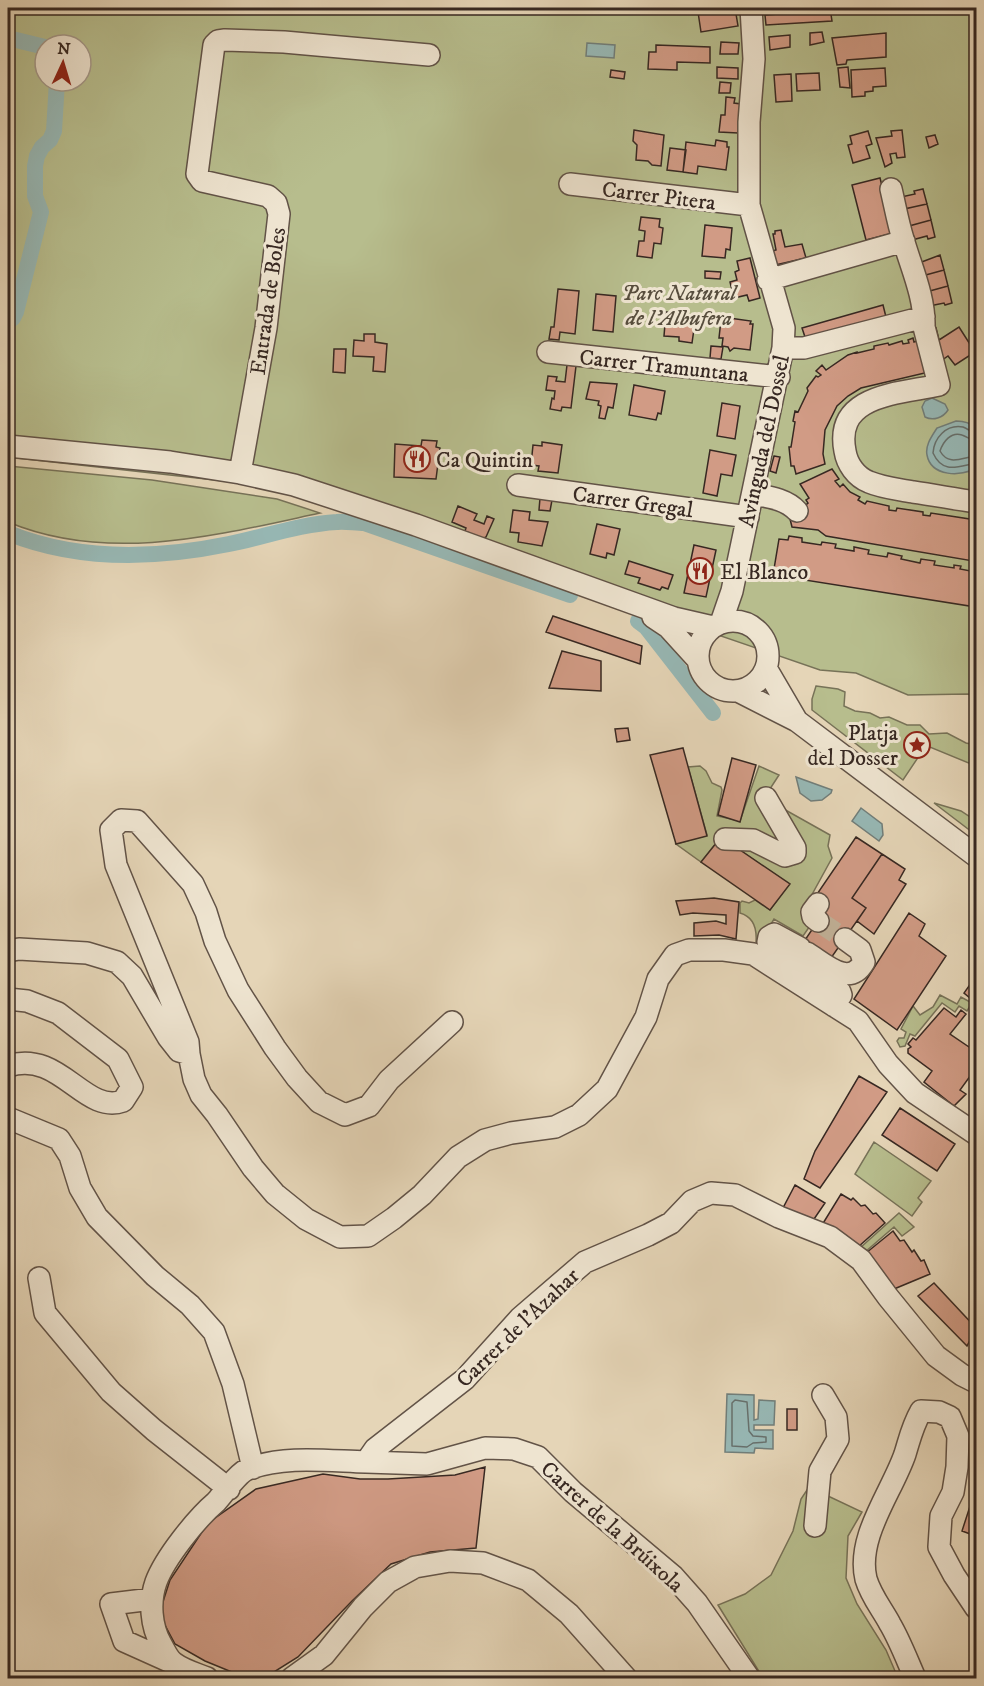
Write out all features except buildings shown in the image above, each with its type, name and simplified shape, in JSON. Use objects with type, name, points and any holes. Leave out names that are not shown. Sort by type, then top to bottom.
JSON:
[{"type":"street","name":"Avinguda del Dossel","points":[[717,625],[732,591],[779,377],[783,348],[784,328],[768,280],[749,205],[749,122],[754,59],[751,8]]},
{"type":"street","name":"Entrada de Boles","points":[[240,473],[266,328],[279,214],[276,203],[268,196],[202,181],[197,174],[214,45],[218,41],[225,40],[284,42],[429,55]]},
{"type":"street","name":"Carrer Pitera","points":[[570,184],[749,205]]},
{"type":"street","points":[[891,189],[911,261],[924,317],[924,327],[939,385],[862,404],[850,415],[844,429],[846,458],[853,470],[867,482],[886,488],[976,502]]},
{"type":"street","points":[[768,280],[904,241]]},
{"type":"street","points":[[783,348],[804,348],[924,317]]},
{"type":"street","name":"Carrer Tramuntana","points":[[548,352],[779,377]]},
{"type":"street","points":[[8,446],[170,462],[240,473],[294,485],[674,618],[717,625],[734,621],[747,624],[762,638],[768,657],[766,668],[755,683],[738,691],[727,691],[707,681],[698,660],[702,640],[717,625]]},
{"type":"street","name":"Carrer Gregal","points":[[518,485],[748,517]]},
{"type":"street","points":[[753,494],[779,499],[797,511]]},
{"type":"street","points":[[732,591],[747,624]]},
{"type":"street","points":[[632,603],[668,627],[698,660]]},
{"type":"street","points":[[766,668],[797,721]]},
{"type":"street","points":[[738,691],[797,721],[976,856]]},
{"type":"street","points":[[725,839],[753,840],[784,856],[795,853],[795,848],[766,798]]},
{"type":"street","points":[[452,1022],[389,1080],[369,1106],[345,1115],[319,1102],[297,1078],[275,1048],[238,990],[215,941],[206,912],[193,884],[137,821],[121,820],[111,830],[116,865],[188,1042],[194,1079],[201,1095],[218,1115],[253,1168],[275,1194],[306,1219],[340,1237],[368,1236],[422,1195],[458,1157],[485,1140],[511,1133],[555,1127],[579,1115],[608,1089],[646,1017],[658,979],[675,955],[689,950],[724,950],[753,954],[858,1021],[888,1064],[915,1093],[976,1134]]},
{"type":"street","points":[[834,1006],[841,995],[840,992],[799,957],[837,972],[849,975],[856,973],[864,962],[860,950],[845,939]]},
{"type":"street","points":[[8,951],[19,949],[87,952],[117,962],[132,976],[168,1037],[179,1051],[189,1054]]},
{"type":"street","points":[[8,999],[27,1001],[58,1013],[118,1059],[132,1087],[123,1101],[113,1105],[96,1101],[70,1080],[46,1066],[20,1062],[8,1066]]},
{"type":"street","points":[[8,1118],[59,1138],[70,1156],[81,1188],[97,1217],[155,1276],[190,1305],[214,1332],[233,1384],[249,1469]]},
{"type":"street","name":"Carrer de l'Azahar","points":[[366,1462],[375,1449],[465,1379],[519,1318],[585,1262],[671,1223],[692,1201],[711,1192],[735,1195],[779,1217],[830,1237],[861,1260],[936,1356],[976,1382]]},
{"type":"street","points":[[39,1278],[45,1313],[111,1392],[154,1430],[229,1489]]},
{"type":"street","points":[[815,1526],[820,1471],[838,1439],[836,1417],[823,1395]]},
{"type":"street","points":[[915,1678],[892,1626],[872,1595],[866,1578],[865,1559],[867,1540],[921,1411],[939,1412],[950,1417],[958,1436],[954,1492],[941,1516],[939,1547],[976,1608]]},
{"type":"street","name":"Carrer de la Brúixola","points":[[366,1462],[427,1464],[485,1448],[514,1449],[538,1457],[573,1492],[673,1576],[697,1603],[748,1678]]},
{"type":"street","points":[[174,1663],[167,1656],[156,1635],[151,1607],[152,1599],[156,1582],[178,1545],[202,1514],[249,1469],[278,1462],[366,1462]]},
{"type":"street","points":[[292,1678],[324,1655],[363,1607],[387,1582],[415,1567],[450,1561],[483,1563],[528,1580],[568,1614],[626,1678]]},
{"type":"street","points":[[152,1599],[111,1605],[124,1641],[207,1678]]},
{"type":"green space","name":"Parc Natural de l'Albufera","points":[[8,8],[976,8],[976,697],[968,694],[908,695],[856,673],[820,670],[360,512],[242,483],[8,457]]},
{"type":"green space","points":[[8,466],[152,480],[277,499],[320,513],[242,530],[164,542],[85,541],[46,535],[8,522]]},
{"type":"green space","points":[[816,686],[845,692],[844,706],[855,711],[870,713],[880,718],[889,717],[907,725],[920,725],[929,734],[947,733],[966,743],[976,745],[976,766],[930,747],[921,753],[903,780],[812,710],[812,699]]},
{"type":"green space","points":[[700,766],[706,771],[712,783],[721,787],[717,816],[740,821],[759,766],[779,775],[764,798],[830,835],[828,846],[832,858],[809,900],[823,907],[803,936],[774,919],[760,943],[756,942],[754,924],[749,917],[740,913],[742,901],[749,903],[755,900],[770,910],[789,884],[721,837],[701,862],[676,844],[707,835],[688,767]]},
{"type":"green space","points":[[934,803],[961,811],[976,821],[976,835]]},
{"type":"green space","points":[[940,995],[957,1004],[961,997],[972,1003],[967,1011],[959,1006],[955,1012],[942,1003],[915,1036],[910,1034],[905,1046],[900,1047],[897,1041],[899,1038],[904,1038],[906,1032],[901,1029],[913,1006],[920,1015],[933,1007]]},
{"type":"green space","points":[[874,1142],[931,1181],[918,1198],[922,1202],[912,1216],[855,1174]]},
{"type":"green space","points":[[899,1213],[914,1227],[902,1236],[894,1227],[865,1252],[860,1248]]},
{"type":"green space","points":[[809,1487],[862,1512],[848,1536],[846,1578],[857,1604],[886,1650],[898,1678],[763,1678],[718,1605],[745,1594],[771,1575],[793,1531],[801,1499]]},
{"type":"water","points":[[587,43],[615,45],[614,58],[586,56]]},
{"type":"water","points":[[932,398],[945,404],[948,410],[941,417],[934,419],[925,417],[922,407],[925,401]]},
{"type":"water","points":[[956,421],[967,422],[973,426],[976,468],[955,474],[934,468],[927,455],[927,448],[937,428]]},
{"type":"water","points":[[796,777],[832,790],[831,793],[822,800],[811,801],[800,793]]},
{"type":"water","points":[[861,808],[882,824],[883,835],[879,841],[852,821]]},
{"type":"water","points":[[727,1394],[754,1395],[754,1420],[758,1419],[759,1400],[775,1401],[774,1425],[754,1425],[754,1430],[773,1430],[773,1449],[755,1448],[754,1453],[725,1452]]},
{"type":"waterway","points":[[8,38],[33,44]]},
{"type":"waterway","points":[[8,322],[16,312],[41,212],[35,196],[35,166],[37,156],[54,131],[56,93]]},
{"type":"waterway","points":[[8,533],[61,549],[117,555],[173,553],[201,549],[323,523],[364,523],[570,595]]},
{"type":"waterway","points":[[638,621],[646,627],[713,713]]},
{"type":"tunnel","points":[[818,921],[845,939]]},
{"type":"place","name":"Ca Quintin","points":[[417,459]]},
{"type":"place","name":"El Blanco","points":[[700,571]]},
{"type":"place","name":"Platja del Dosser","points":[[917,745]]}]
